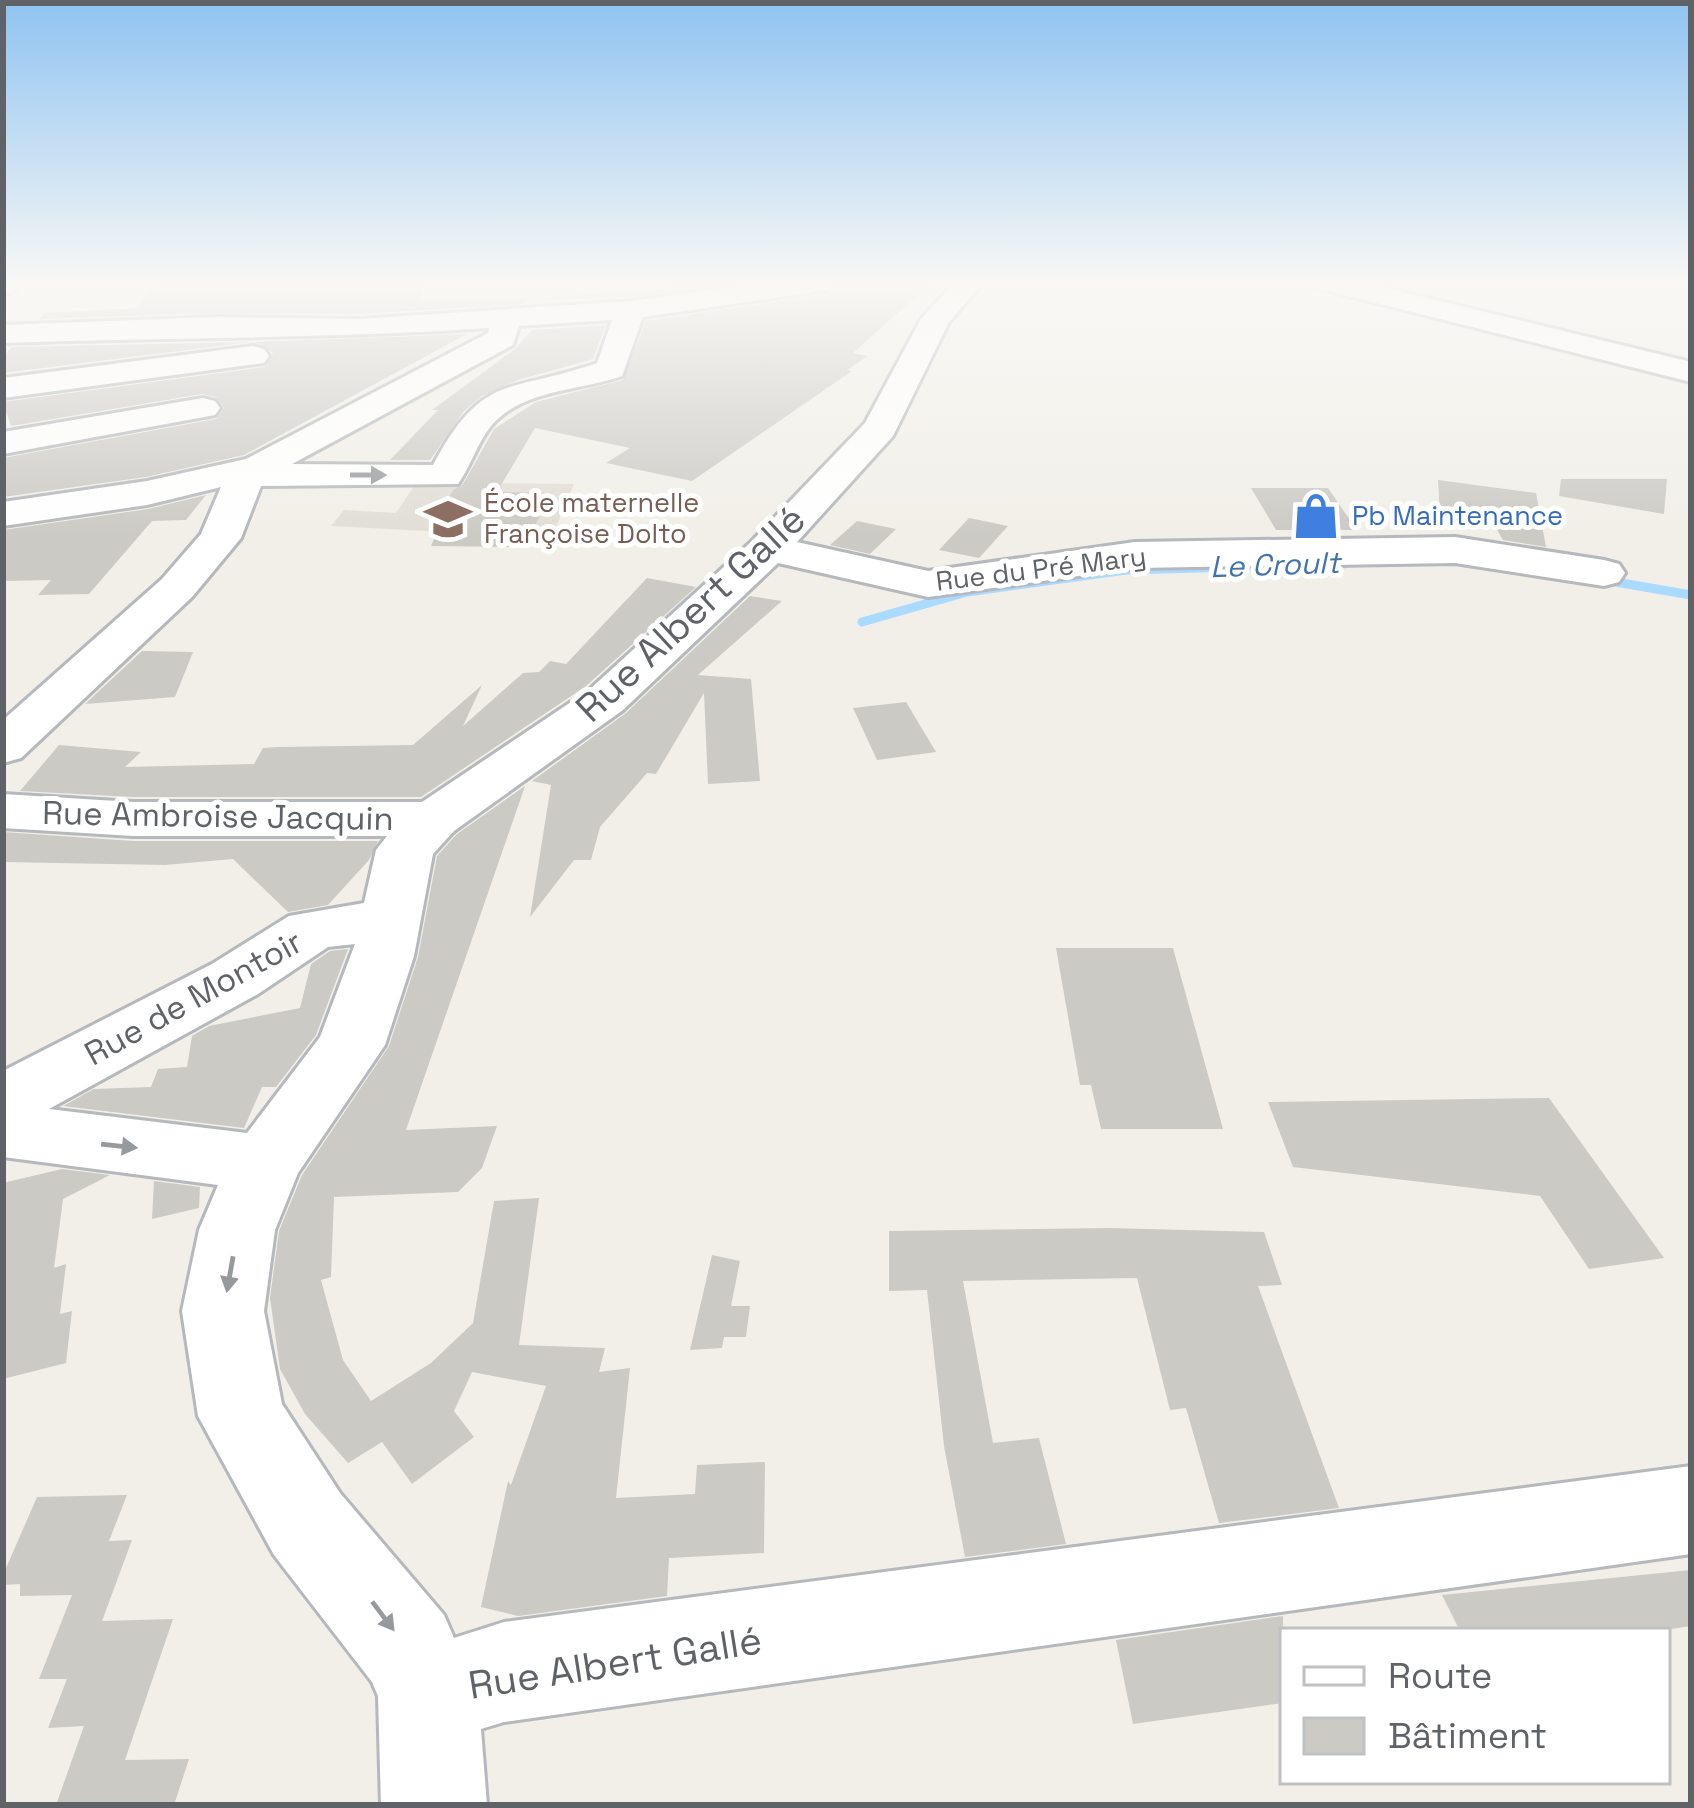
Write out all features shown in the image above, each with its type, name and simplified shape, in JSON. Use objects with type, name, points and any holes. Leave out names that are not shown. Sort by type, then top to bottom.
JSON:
[{"type":"street","points":[[3,388],[187,366]]},
{"type":"street","points":[[3,747],[177,587],[220,538],[241,487],[255,471],[451,366]]},
{"type":"street","points":[[3,514],[147,494],[255,471],[445,476],[479,417],[506,396],[589,379],[612,366]]},
{"type":"street","name":"Rue Albert Gallé","points":[[912,366],[880,428],[769,548],[606,700],[434,819],[405,850],[392,919],[350,1045],[265,1163],[237,1230],[223,1311],[241,1416],[307,1524],[409,1650],[428,1696],[504,1672],[1691,1510]]},
{"type":"street","points":[[3,443],[202,408]]},
{"type":"street","name":"Rue du Pré Mary","points":[[769,548],[928,584],[1135,555],[1181,554],[1456,550],[1604,573]]},
{"type":"street","name":"Rue Ambroise Jacquin","points":[[3,811],[133,819],[434,819]]},
{"type":"street","name":"Rue de Montoir","points":[[3,1102],[235,979],[311,930],[392,919]]},
{"type":"street","points":[[3,1130],[265,1163]]},
{"type":"street","points":[[428,1696],[434,1805]]},
{"type":"shaded area","name":"École maternelle Françoise Dolto","points":[[417,482],[574,484],[553,534],[523,533],[516,547],[447,532],[331,526],[344,510],[396,513]]},
{"type":"building","points":[[3,366],[56,366],[3,373]]},
{"type":"building","points":[[407,366],[244,455],[146,477],[3,497],[3,458],[216,419],[224,408],[216,397],[202,394],[11,426],[3,402],[265,367]]},
{"type":"building","points":[[491,366],[567,366],[482,396],[464,411],[430,460],[390,460],[438,410],[432,410]]},
{"type":"building","points":[[628,366],[852,366],[692,481],[606,463],[630,448],[535,428],[497,492],[552,493],[531,533],[522,533],[516,547],[431,546],[442,520],[434,520],[454,489],[462,486],[494,429],[536,402],[623,380]]},
{"type":"building","points":[[1561,479],[1667,479],[1664,514],[1559,496]]},
{"type":"building","points":[[1438,480],[1536,493],[1546,547],[1503,540],[1491,519],[1440,514]]},
{"type":"building","points":[[1251,488],[1328,488],[1357,530],[1276,530]]},
{"type":"building","points":[[206,495],[186,520],[152,521],[89,594],[38,595],[51,580],[3,581],[3,530],[148,509]]},
{"type":"building","points":[[969,518],[1008,526],[979,558],[939,550]]},
{"type":"building","points":[[857,521],[896,529],[870,554],[830,545]]},
{"type":"building","points":[[647,578],[696,587],[586,686],[421,797],[133,797],[20,791],[59,745],[141,752],[125,767],[254,764],[263,748],[413,745],[482,685],[463,726],[523,673],[539,672],[550,661],[566,664]]},
{"type":"building","points":[[750,596],[782,601],[698,675],[751,679],[760,781],[708,784],[704,693],[656,774],[647,773],[600,827],[591,860],[574,860],[530,917],[551,785],[532,781],[626,713]]},
{"type":"building","points":[[142,651],[193,652],[175,697],[85,704]]},
{"type":"building","points":[[906,702],[936,752],[877,760],[853,708]]},
{"type":"building","points":[[525,786],[406,1130],[497,1126],[482,1168],[458,1192],[334,1197],[331,1277],[321,1280],[343,1360],[371,1401],[431,1363],[473,1323],[494,1201],[539,1198],[519,1345],[605,1348],[599,1372],[630,1368],[616,1498],[695,1494],[697,1465],[765,1462],[764,1553],[669,1558],[667,1596],[518,1616],[481,1607],[508,1481],[511,1485],[546,1386],[472,1372],[454,1411],[474,1437],[412,1484],[382,1442],[348,1463],[305,1414],[280,1369],[270,1298],[279,1231],[302,1175],[389,1046],[418,957],[437,856],[457,834]]},
{"type":"building","points":[[3,832],[133,841],[378,841],[369,860],[328,905],[288,912],[233,859],[165,865],[3,862]]},
{"type":"building","points":[[1056,948],[1173,948],[1223,1129],[1101,1129],[1091,1085],[1080,1085]]},
{"type":"building","points":[[348,949],[316,1035],[276,1087],[262,1087],[244,1128],[63,1106],[94,1089],[151,1087],[158,1069],[187,1067],[192,1036],[209,1026],[300,1008],[311,964],[330,951]]},
{"type":"building","points":[[1549,1098],[1664,1258],[1589,1269],[1540,1196],[1293,1167],[1268,1102]]},
{"type":"building","points":[[62,1169],[110,1175],[63,1199],[54,1268],[66,1264],[60,1314],[72,1311],[66,1363],[3,1379],[3,1183]]},
{"type":"building","points":[[154,1181],[200,1187],[199,1208],[152,1219]]},
{"type":"building","points":[[889,1231],[1264,1232],[1282,1285],[1258,1286],[1339,1508],[1219,1523],[1186,1408],[1170,1410],[1137,1278],[963,1281],[993,1443],[1039,1438],[1066,1544],[965,1557],[944,1446],[927,1290],[889,1291]]},
{"type":"building","points":[[712,1255],[740,1261],[731,1306],[750,1306],[746,1337],[724,1337],[722,1348],[690,1350]]},
{"type":"building","points":[[127,1495],[109,1541],[132,1540],[102,1621],[173,1619],[125,1760],[189,1759],[174,1805],[56,1805],[84,1726],[48,1728],[67,1679],[39,1679],[72,1595],[20,1596],[20,1584],[3,1585],[3,1575],[37,1497]]},
{"type":"building","points":[[1691,1570],[1691,1626],[1458,1628],[1442,1595]]},
{"type":"building","points":[[1283,1616],[1280,1703],[1133,1724],[1116,1640]]},
{"type":"waterway","name":"Le Croult","points":[[862,622],[967,592],[1126,570],[1344,564]]},
{"type":"waterway","name":"Le Croult","points":[[1604,580],[1691,595]]},
{"type":"place","name":"Pb Maintenance","points":[[1316,516]]},
{"type":"place","name":"École maternelle Françoise Dolto","points":[[448,519]]}]
